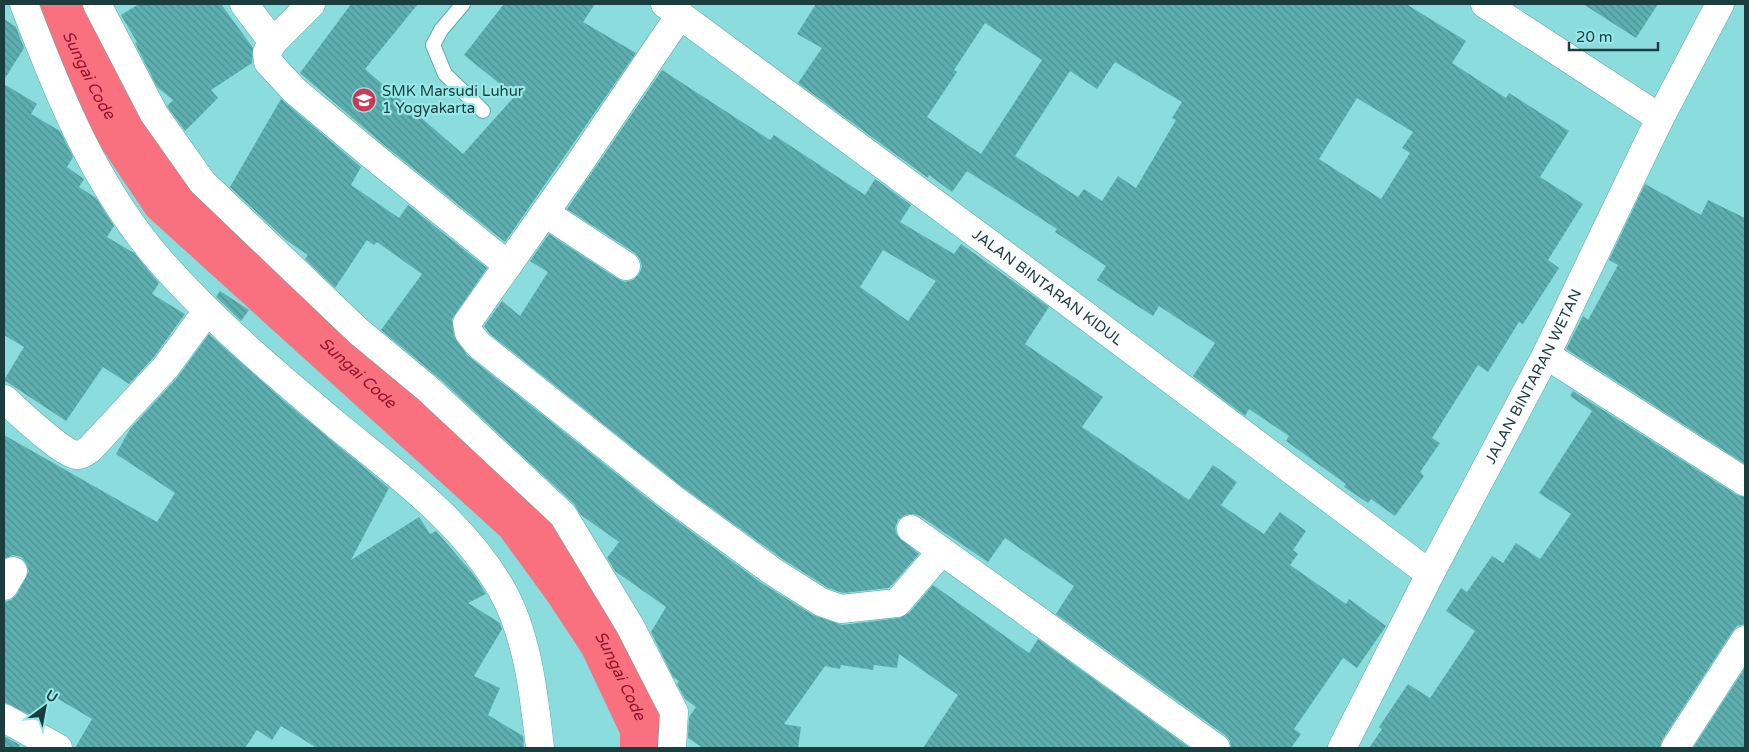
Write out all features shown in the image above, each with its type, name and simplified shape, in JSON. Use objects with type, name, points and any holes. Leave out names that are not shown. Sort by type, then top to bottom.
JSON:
[{"type":"street","points":[[24,4],[57,90],[92,162],[141,238],[207,311],[269,369],[451,524],[479,555],[502,591],[516,624],[532,690],[540,748]]},
{"type":"street","points":[[97,4],[154,114],[202,182],[358,331],[428,389],[563,515],[630,626],[674,712],[672,748]]},
{"type":"street","points":[[244,4],[273,42]]},
{"type":"street","points":[[311,4],[273,42],[267,52],[268,62],[295,91],[508,264]]},
{"type":"street","points":[[1486,4],[1660,118]]},
{"type":"street","name":"JALAN BINTARAN WETAN","points":[[1342,748],[1430,574],[1546,355],[1660,118],[1720,4]]},
{"type":"street","points":[[672,10],[545,213],[467,323],[469,333],[480,345],[672,498],[772,571],[821,602],[841,609],[897,603],[912,589],[942,551]]},
{"type":"street","name":"JALAN BINTARAN KIDUL","points":[[672,10],[1016,264],[1430,574]]},
{"type":"street","points":[[545,213],[626,266]]},
{"type":"street","points":[[4,399],[60,446],[72,453],[82,454],[90,449],[166,367],[207,311]]},
{"type":"street","points":[[1546,355],[1745,482]]},
{"type":"street","points":[[911,528],[1216,748]]},
{"type":"street","points":[[1675,748],[1745,640]]},
{"type":"street","points":[[4,718],[58,748]]},
{"type":"lane","points":[[463,4],[441,30],[433,45],[445,74],[483,112]]},
{"type":"building","points":[[139,4],[221,4],[253,48],[252,63],[211,90],[218,98],[185,131],[167,106],[173,100],[157,87],[135,43],[137,42],[121,15]]},
{"type":"building","points":[[351,4],[418,4],[365,69],[463,154],[515,96],[464,55],[504,4],[595,4],[583,22],[636,53],[505,242],[384,145],[300,73]]},
{"type":"building","points":[[816,4],[1406,4],[1466,41],[1452,63],[1506,98],[1509,93],[1569,131],[1540,177],[1583,204],[1548,260],[1559,268],[1523,324],[1519,322],[1488,372],[1478,365],[1432,438],[1440,443],[1420,472],[1424,476],[1395,516],[1371,499],[1368,503],[1344,487],[1346,484],[1286,441],[1289,436],[1249,409],[1245,416],[1193,376],[1215,343],[1159,306],[1153,316],[1097,280],[1106,266],[1055,232],[1057,229],[967,171],[952,192],[929,175],[928,178],[798,83],[822,48],[797,34]],"holes":[[[985,23],[1042,60],[981,154],[927,117],[957,72],[954,70]],[[1115,62],[1182,102],[1172,118],[1176,120],[1136,188],[1118,176],[1102,201],[1084,189],[1078,197],[1015,156],[1070,71],[1097,89]],[[1357,98],[1413,132],[1402,148],[1410,153],[1381,199],[1319,159]]]},
{"type":"building","points":[[1583,4],[1658,4],[1636,38]]},
{"type":"building","points":[[4,19],[16,27],[24,48],[4,80]]},
{"type":"building","points":[[662,70],[770,140],[774,135],[865,195],[875,179],[911,205],[900,222],[954,254],[961,244],[1049,307],[1025,344],[1103,397],[1082,427],[1189,500],[1213,465],[1237,482],[1221,505],[1264,534],[1280,512],[1306,531],[1293,550],[1298,554],[1290,565],[1346,604],[1349,599],[1386,626],[1357,668],[1343,658],[1294,729],[1301,734],[1291,748],[1231,748],[1230,741],[1225,735],[1056,614],[1074,586],[1005,538],[988,562],[920,516],[913,514],[905,515],[898,520],[895,528],[897,535],[919,554],[889,588],[843,593],[828,588],[781,558],[681,486],[490,334],[484,326],[502,301],[520,316],[548,272],[530,261],[549,234],[618,279],[625,282],[633,280],[639,274],[642,267],[640,259],[635,253],[567,209]],"holes":[[[883,250],[936,281],[908,321],[860,287]]]},
{"type":"building","points":[[4,84],[37,104],[31,114],[60,131],[73,157],[67,167],[84,179],[79,187],[96,198],[114,226],[107,237],[134,253],[159,283],[152,294],[185,314],[154,357],[129,384],[103,367],[66,421],[4,380],[24,347],[4,335]]},
{"type":"building","points":[[281,99],[361,167],[351,185],[399,218],[408,205],[487,268],[452,319],[454,336],[467,355],[662,510],[763,584],[813,615],[842,625],[899,618],[909,613],[933,585],[1029,653],[1038,639],[1190,748],[923,748],[958,695],[899,654],[897,668],[874,665],[873,670],[841,665],[840,669],[825,666],[784,724],[801,727],[798,748],[703,748],[688,738],[689,717],[696,707],[685,699],[677,684],[679,681],[673,677],[651,632],[666,607],[615,571],[607,558],[619,542],[581,515],[574,504],[439,378],[381,330],[422,274],[377,242],[374,245],[367,240],[335,288],[305,259],[308,255],[286,240],[230,187]]},
{"type":"building","points":[[1645,184],[1701,215],[1708,200],[1745,218],[1745,464],[1566,349],[1583,316],[1588,320],[1618,265],[1609,260]]},
{"type":"building","points":[[220,291],[249,310],[241,321],[216,297]]},
{"type":"building","points":[[209,334],[284,401],[389,488],[351,560],[419,517],[430,534],[436,531],[474,575],[486,594],[468,603],[500,623],[502,629],[474,676],[500,688],[488,715],[523,736],[524,748],[317,748],[281,726],[272,740],[257,730],[245,748],[75,748],[92,719],[50,694],[36,718],[4,702],[4,602],[11,600],[17,594],[29,571],[21,557],[13,555],[4,559],[4,435],[157,522],[175,493],[116,454],[130,429],[177,378]]},
{"type":"building","points":[[1573,391],[1737,495],[1745,497],[1745,624],[1737,626],[1732,632],[1662,740],[1660,748],[1369,748],[1382,729],[1379,727],[1408,684],[1430,698],[1475,631],[1446,611],[1461,588],[1467,592],[1492,556],[1503,563],[1516,543],[1540,559],[1571,514],[1539,493],[1592,411],[1570,396]]},
{"type":"building","points":[[1745,668],[1745,748],[1693,748]]},
{"type":"building","points":[[4,736],[20,745],[18,748],[4,748]]},
{"type":"waterway","name":"Sungai Code","points":[[54,4],[102,102],[167,199],[520,519],[568,585],[605,641],[646,728],[646,748]]},
{"type":"place","name":"SMK Marsudi Luhur 1 Yogyakarta","points":[[364,100]]}]
